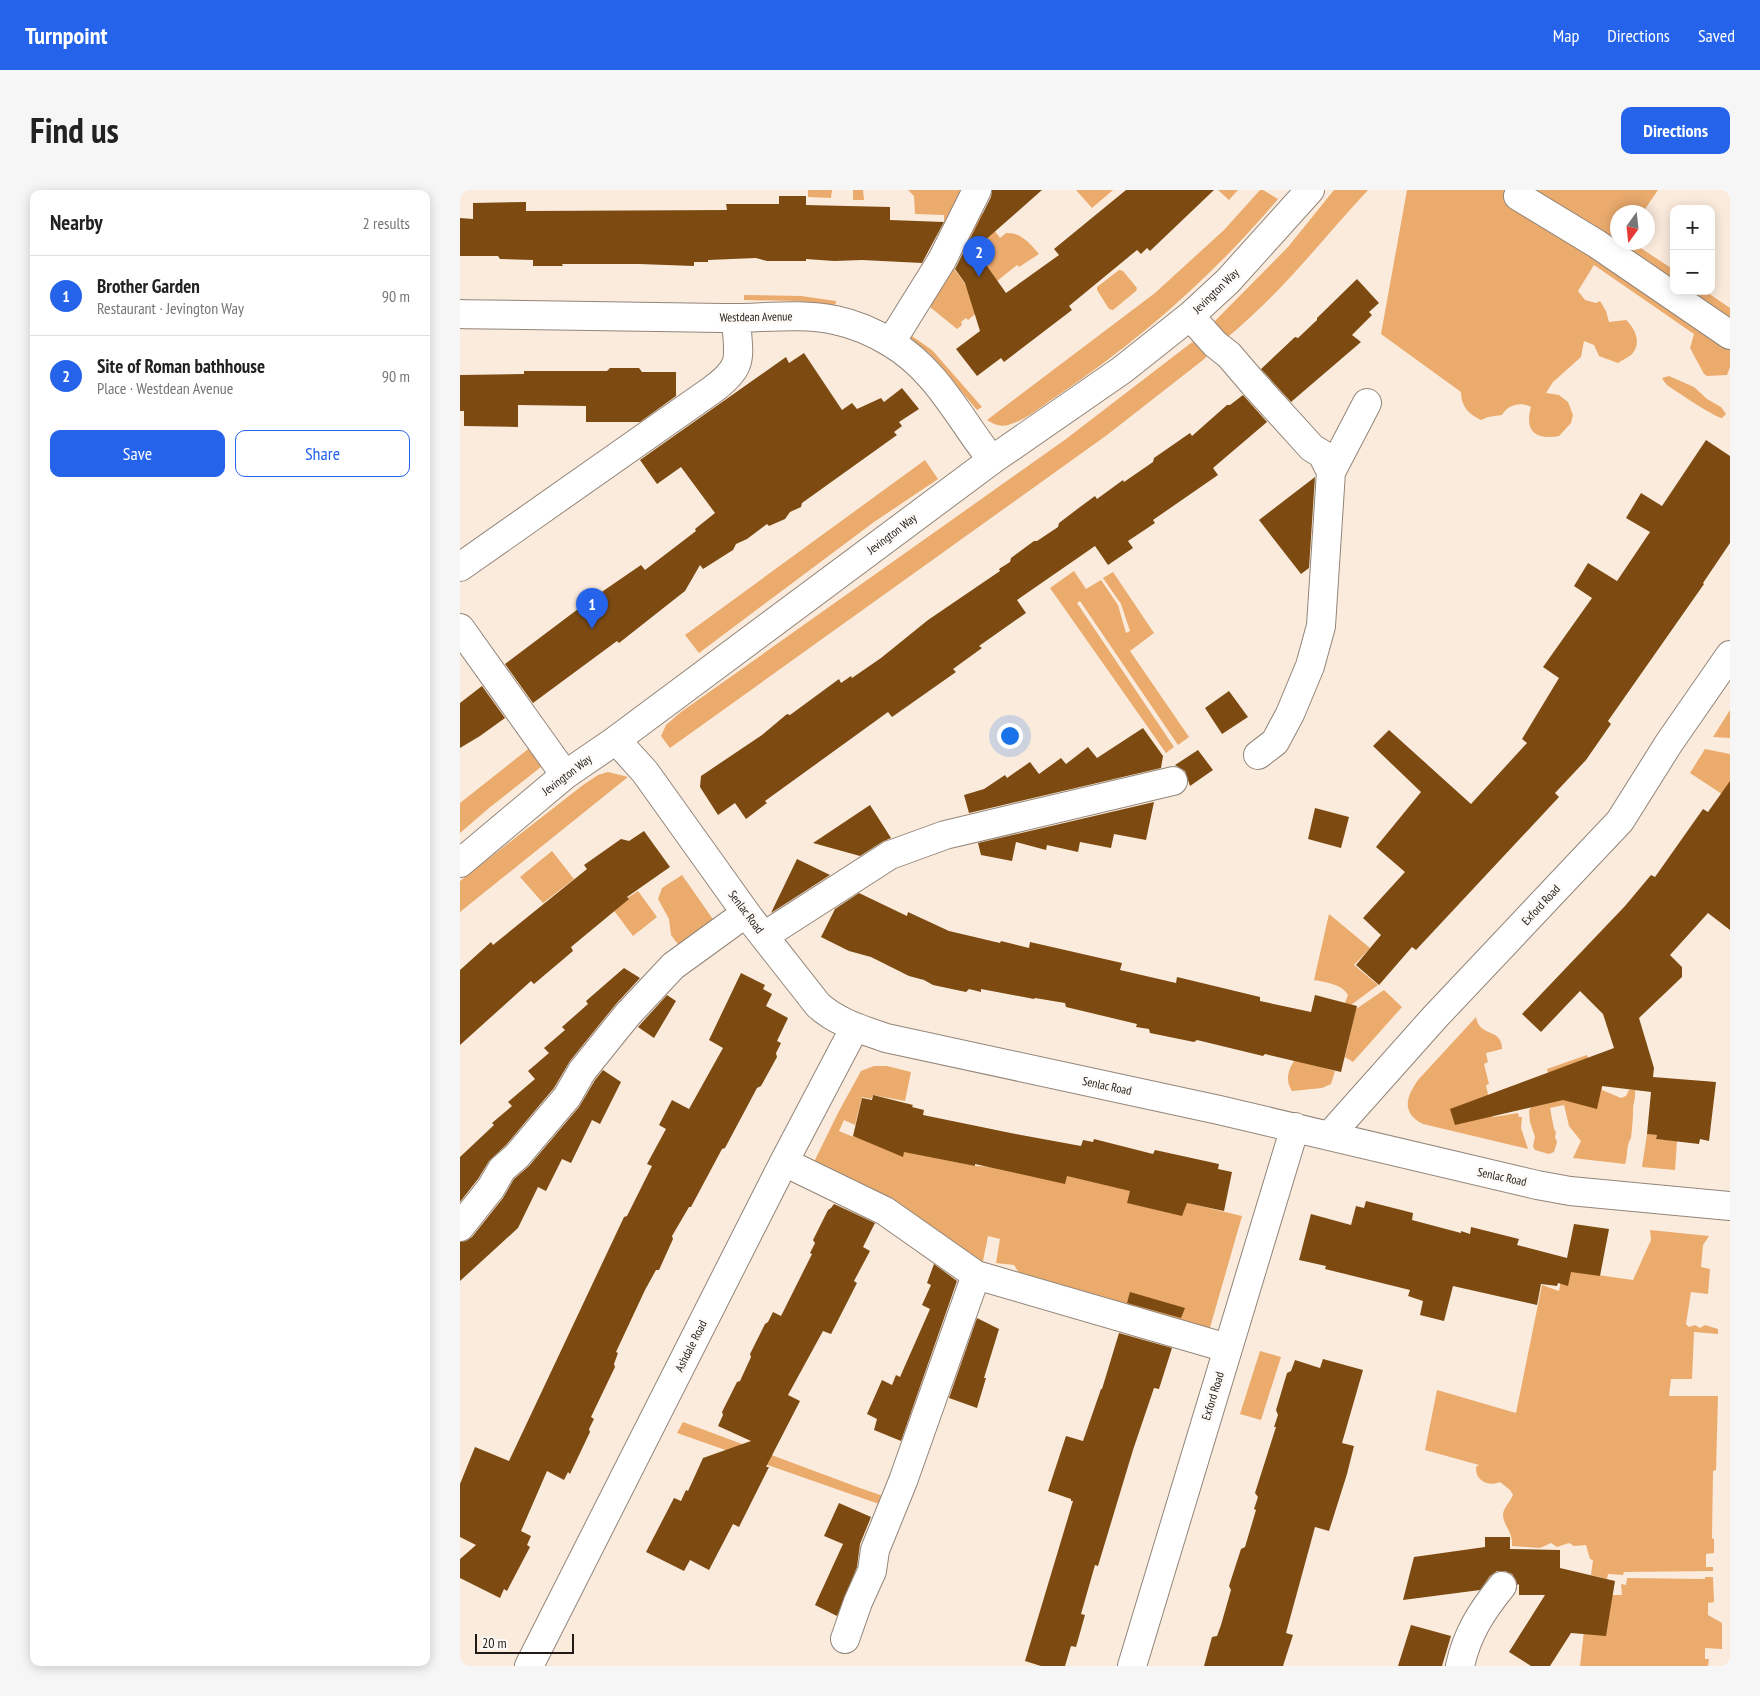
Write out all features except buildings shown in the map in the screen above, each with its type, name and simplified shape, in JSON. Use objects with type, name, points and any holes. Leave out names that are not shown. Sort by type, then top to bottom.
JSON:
[{"type":"street","points":[[891,342],[942,260],[978,190]]},
{"type":"street","name":"Jevington Way","points":[[460,863],[565,775],[616,740],[992,460],[1128,365],[1190,316],[1228,281],[1310,190]]},
{"type":"street","points":[[1518,196],[1597,244],[1730,335]]},
{"type":"street","name":"Westdean Avenue","points":[[460,314],[736,318],[817,317],[837,320],[891,342],[921,365],[992,460]]},
{"type":"street","points":[[1190,316],[1215,344],[1229,355],[1312,448],[1332,458]]},
{"type":"street","points":[[460,567],[732,374],[738,360],[736,318]]},
{"type":"street","points":[[1258,755],[1274,742],[1290,714],[1310,666],[1321,626],[1332,458],[1367,403]]},
{"type":"street","points":[[460,628],[565,775]]},
{"type":"street","name":"Exford Road","points":[[1329,1136],[1435,1018],[1620,821],[1669,743],[1730,655]]},
{"type":"street","name":"Senlac Road","points":[[616,740],[644,772],[746,913],[824,1011],[855,1027],[886,1038],[1296,1127],[1464,1169],[1570,1191],[1730,1206]]},
{"type":"street","points":[[764,936],[890,854],[944,835],[1173,781]]},
{"type":"street","points":[[460,1227],[491,1188],[502,1169],[517,1156],[567,1097],[585,1067],[624,1018],[673,966],[746,913]]},
{"type":"street","name":"Ashdale Road","points":[[529,1666],[784,1162],[855,1027]]},
{"type":"street","name":"Exford Road","points":[[1132,1666],[1227,1348],[1296,1127]]},
{"type":"street","points":[[784,1162],[885,1211],[976,1275],[1227,1348]]},
{"type":"street","points":[[845,1639],[858,1602],[872,1571],[875,1550],[903,1481],[976,1275]]},
{"type":"street","points":[[1460,1666],[1464,1651],[1481,1612],[1502,1586]]},
{"type":"shaded area","points":[[808,190],[832,190],[831,198],[808,197]]},
{"type":"shaded area","points":[[853,190],[863,190],[864,200],[853,200]]},
{"type":"shaded area","points":[[908,190],[970,190],[944,225],[944,215],[915,214],[914,196]]},
{"type":"shaded area","points":[[1076,190],[1113,190],[1092,208]]},
{"type":"shaded area","points":[[1218,190],[1238,190],[1229,200]]},
{"type":"shaded area","points":[[1260,190],[1278,199],[1203,279],[1148,328],[1090,373],[1029,416],[1005,426],[997,425],[987,420],[1155,293],[1224,230]]},
{"type":"shaded area","points":[[1334,190],[1368,190],[1282,286],[1224,340],[1213,323],[1288,247]]},
{"type":"shaded area","points":[[1407,190],[1658,190],[1648,205],[1610,205],[1610,250],[1644,250],[1670,267],[1670,295],[1682,295],[1730,332],[1730,367],[1727,375],[1707,376],[1704,374],[1690,348],[1694,334],[1594,265],[1578,291],[1585,300],[1596,303],[1600,301],[1606,311],[1609,322],[1626,320],[1634,331],[1637,345],[1632,354],[1618,363],[1599,356],[1594,345],[1584,341],[1581,357],[1553,382],[1546,393],[1559,395],[1568,402],[1573,415],[1571,423],[1559,436],[1544,437],[1534,432],[1529,423],[1531,407],[1523,404],[1511,406],[1502,415],[1481,420],[1477,418],[1464,406],[1461,392],[1381,334]]},
{"type":"shaded area","points":[[978,208],[1000,238],[1006,233],[1016,234],[1025,239],[1039,254],[1019,267],[1017,265],[997,281],[964,234]]},
{"type":"shaded area","points":[[949,262],[983,308],[968,320],[966,318],[961,322],[962,325],[957,329],[925,303]]},
{"type":"shaded area","points":[[1119,270],[1123,271],[1137,288],[1136,291],[1113,310],[1109,309],[1097,287]]},
{"type":"shaded area","points":[[744,295],[801,296],[836,301],[836,303],[834,305],[797,301],[744,300]]},
{"type":"shaded area","points":[[1683,295],[1711,295],[1730,308],[1730,329]]},
{"type":"shaded area","points":[[909,334],[932,350],[982,407],[977,410],[930,354],[908,337]]},
{"type":"shaded area","points":[[1199,339],[1208,355],[1107,435],[670,748],[661,736],[666,725],[681,712],[1066,439],[1191,343]]},
{"type":"shaded area","points":[[1669,376],[1694,387],[1707,399],[1721,407],[1726,414],[1722,418],[1718,417],[1667,385],[1662,378]]},
{"type":"shaded area","points":[[925,460],[938,479],[874,522],[699,653],[685,635]]},
{"type":"shaded area","points":[[1074,571],[1086,589],[1101,580],[1118,605],[1126,633],[1130,631],[1121,604],[1103,578],[1113,572],[1154,633],[1130,651],[1189,737],[1178,745],[1080,601],[1077,603],[1174,747],[1166,753],[1050,588]]},
{"type":"shaded area","points":[[1730,710],[1730,738],[1713,737]]},
{"type":"shaded area","points":[[532,746],[546,763],[460,833],[460,803]]},
{"type":"shaded area","points":[[1705,749],[1730,754],[1730,794],[1728,798],[1690,773]]},
{"type":"shaded area","points":[[608,772],[628,777],[460,912],[460,881],[583,785],[598,775]]},
{"type":"shaded area","points":[[552,851],[574,879],[543,903],[520,877]]},
{"type":"shaded area","points":[[682,875],[717,925],[683,951],[671,935],[669,919],[658,899],[662,888]]},
{"type":"shaded area","points":[[638,891],[657,917],[633,936],[612,908]]},
{"type":"shaded area","points":[[1329,914],[1370,948],[1354,965],[1378,985],[1351,1005],[1345,1003],[1348,995],[1342,988],[1314,980]]},
{"type":"shaded area","points":[[1384,990],[1402,1007],[1353,1062],[1345,1057],[1356,1009]]},
{"type":"shaded area","points":[[1476,1017],[1481,1028],[1495,1035],[1501,1042],[1502,1049],[1486,1053],[1488,1062],[1484,1064],[1489,1084],[1486,1085],[1493,1117],[1518,1113],[1519,1117],[1522,1117],[1521,1128],[1528,1149],[1423,1124],[1411,1115],[1409,1110],[1409,1098],[1418,1080]]},
{"type":"shaded area","points":[[1587,1055],[1589,1060],[1603,1069],[1602,1090],[1621,1098],[1626,1096],[1629,1090],[1635,1090],[1631,1138],[1628,1144],[1625,1164],[1573,1158],[1581,1141],[1569,1126],[1564,1105],[1550,1108],[1557,1142],[1554,1152],[1549,1154],[1535,1150],[1533,1146],[1535,1137],[1529,1111],[1548,1074],[1547,1069]]},
{"type":"shaded area","points":[[1295,1060],[1335,1071],[1331,1084],[1322,1088],[1292,1091],[1288,1075]]},
{"type":"shaded area","points":[[874,1066],[887,1066],[911,1072],[905,1101],[873,1095],[871,1099],[862,1097],[855,1125],[844,1120],[839,1131],[851,1136],[916,1149],[918,1154],[975,1166],[1046,1169],[1242,1216],[1207,1338],[1025,1283],[1014,1265],[996,1263],[1000,1239],[988,1236],[982,1266],[813,1164],[861,1071]]},
{"type":"shaded area","points":[[1647,1134],[1657,1135],[1656,1139],[1677,1141],[1675,1170],[1642,1167]]},
{"type":"shaded area","points":[[1650,1230],[1709,1236],[1703,1245],[1701,1267],[1710,1269],[1708,1294],[1691,1292],[1686,1324],[1689,1327],[1695,1325],[1700,1328],[1705,1325],[1718,1329],[1718,1334],[1694,1332],[1692,1379],[1671,1379],[1669,1396],[1718,1396],[1716,1470],[1713,1471],[1712,1538],[1714,1539],[1714,1553],[1706,1554],[1706,1567],[1713,1567],[1713,1571],[1624,1572],[1623,1575],[1608,1574],[1607,1579],[1591,1575],[1593,1560],[1590,1559],[1586,1545],[1574,1546],[1569,1543],[1557,1547],[1551,1543],[1540,1548],[1512,1546],[1511,1536],[1503,1518],[1505,1509],[1513,1495],[1510,1490],[1500,1482],[1491,1484],[1480,1479],[1476,1472],[1476,1467],[1479,1465],[1425,1450],[1437,1390],[1516,1413],[1542,1285],[1559,1291],[1563,1270],[1633,1280],[1651,1240]]},
{"type":"shaded area","points":[[1260,1351],[1281,1357],[1261,1420],[1240,1414]]},
{"type":"shaded area","points":[[683,1422],[883,1496],[879,1504],[677,1433]]},
{"type":"shaded area","points":[[1705,1577],[1713,1577],[1714,1602],[1708,1603],[1708,1615],[1722,1623],[1722,1649],[1705,1648],[1705,1659],[1709,1659],[1708,1666],[1580,1666],[1588,1595],[1622,1595],[1621,1584],[1626,1585],[1627,1578],[1705,1579]]},
{"type":"place","name":"Site of Roman bathhouse","points":[[979,277]]},
{"type":"place","name":"Brother Garden","points":[[592,629]]}]
